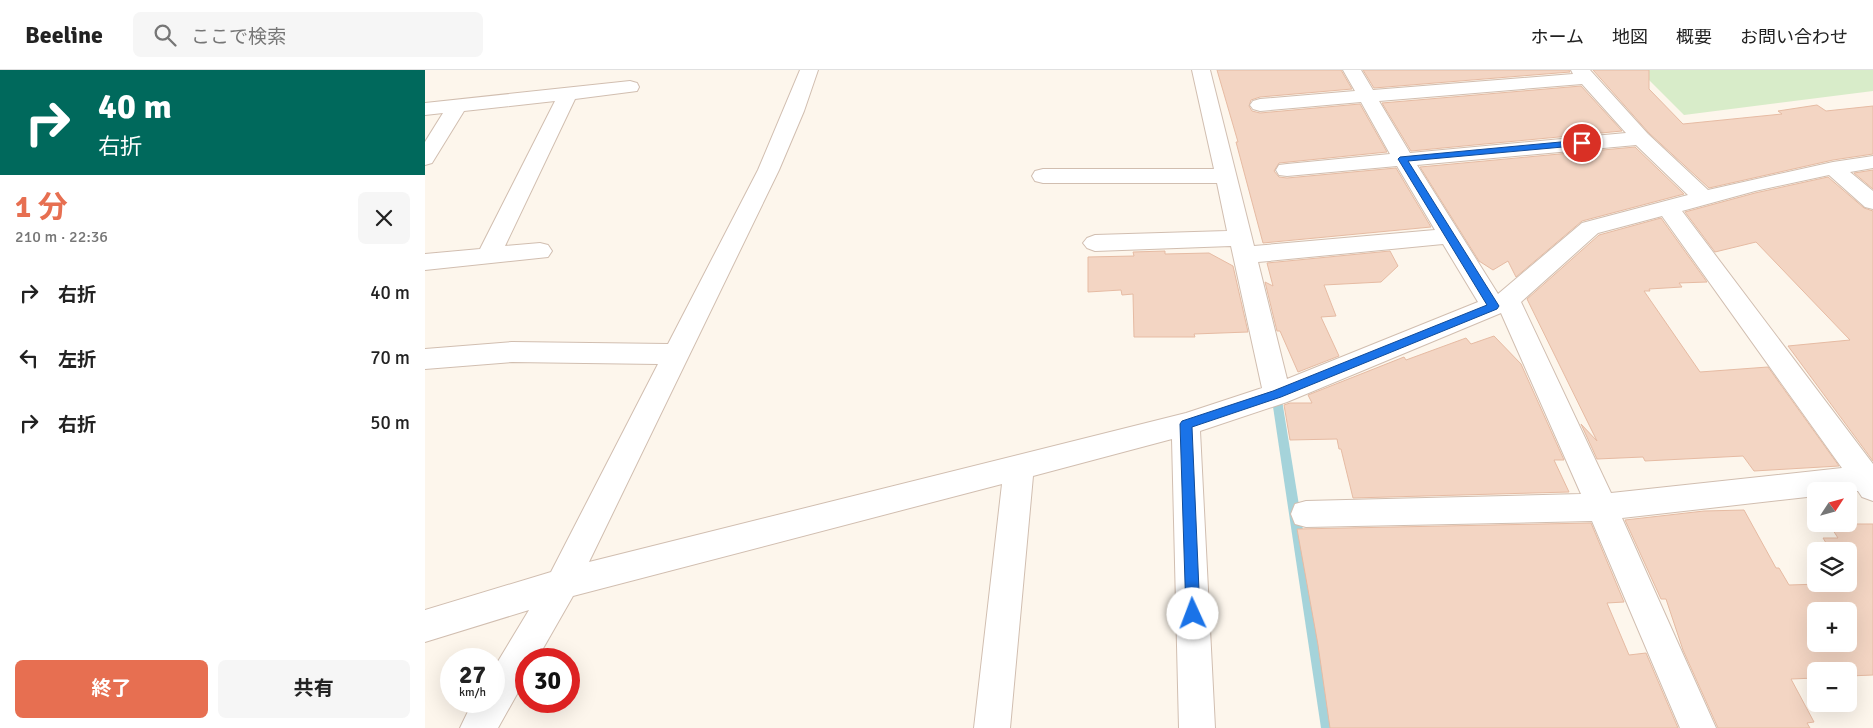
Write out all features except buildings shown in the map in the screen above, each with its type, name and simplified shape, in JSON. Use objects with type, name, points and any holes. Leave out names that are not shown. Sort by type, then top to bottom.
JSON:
[{"type":"street","points":[[478,728],[562,584],[739,228],[768,176],[796,110],[809,70]]},
{"type":"street","points":[[1201,70],[1277,394]]},
{"type":"street","points":[[1352,70],[1449,236],[1501,303],[1602,507],[1698,728]]},
{"type":"street","points":[[1261,105],[1368,97],[1583,74],[1641,138],[1703,198]]},
{"type":"street","points":[[425,109],[630,87]]},
{"type":"street","points":[[489,255],[568,94]]},
{"type":"street","points":[[425,159],[458,105]]},
{"type":"street","points":[[1287,170],[1641,138]]},
{"type":"street","points":[[425,626],[562,584],[1186,424],[1277,394],[1501,303],[1591,228],[1703,198],[1833,168],[1873,162]]},
{"type":"street","points":[[1833,168],[1873,202]]},
{"type":"street","points":[[1043,176],[1226,176]]},
{"type":"street","points":[[1668,208],[1871,481]]},
{"type":"street","points":[[1095,243],[1243,247],[1449,236]]},
{"type":"street","points":[[425,262],[540,251]]},
{"type":"street","points":[[425,359],[512,352],[676,354]]},
{"type":"street","points":[[1186,424],[1197,728]]},
{"type":"street","points":[[992,728],[1019,466]]},
{"type":"street","points":[[1307,514],[1602,507],[1871,481]]},
{"type":"green space","points":[[1639,70],[1873,70],[1873,91],[1684,115]]},
{"type":"waterway","points":[[1277,400],[1328,728]]},
{"type":"route","points":[[1193,614],[1186,424],[1277,394],[1493,306],[1403,159],[1582,143]]}]
